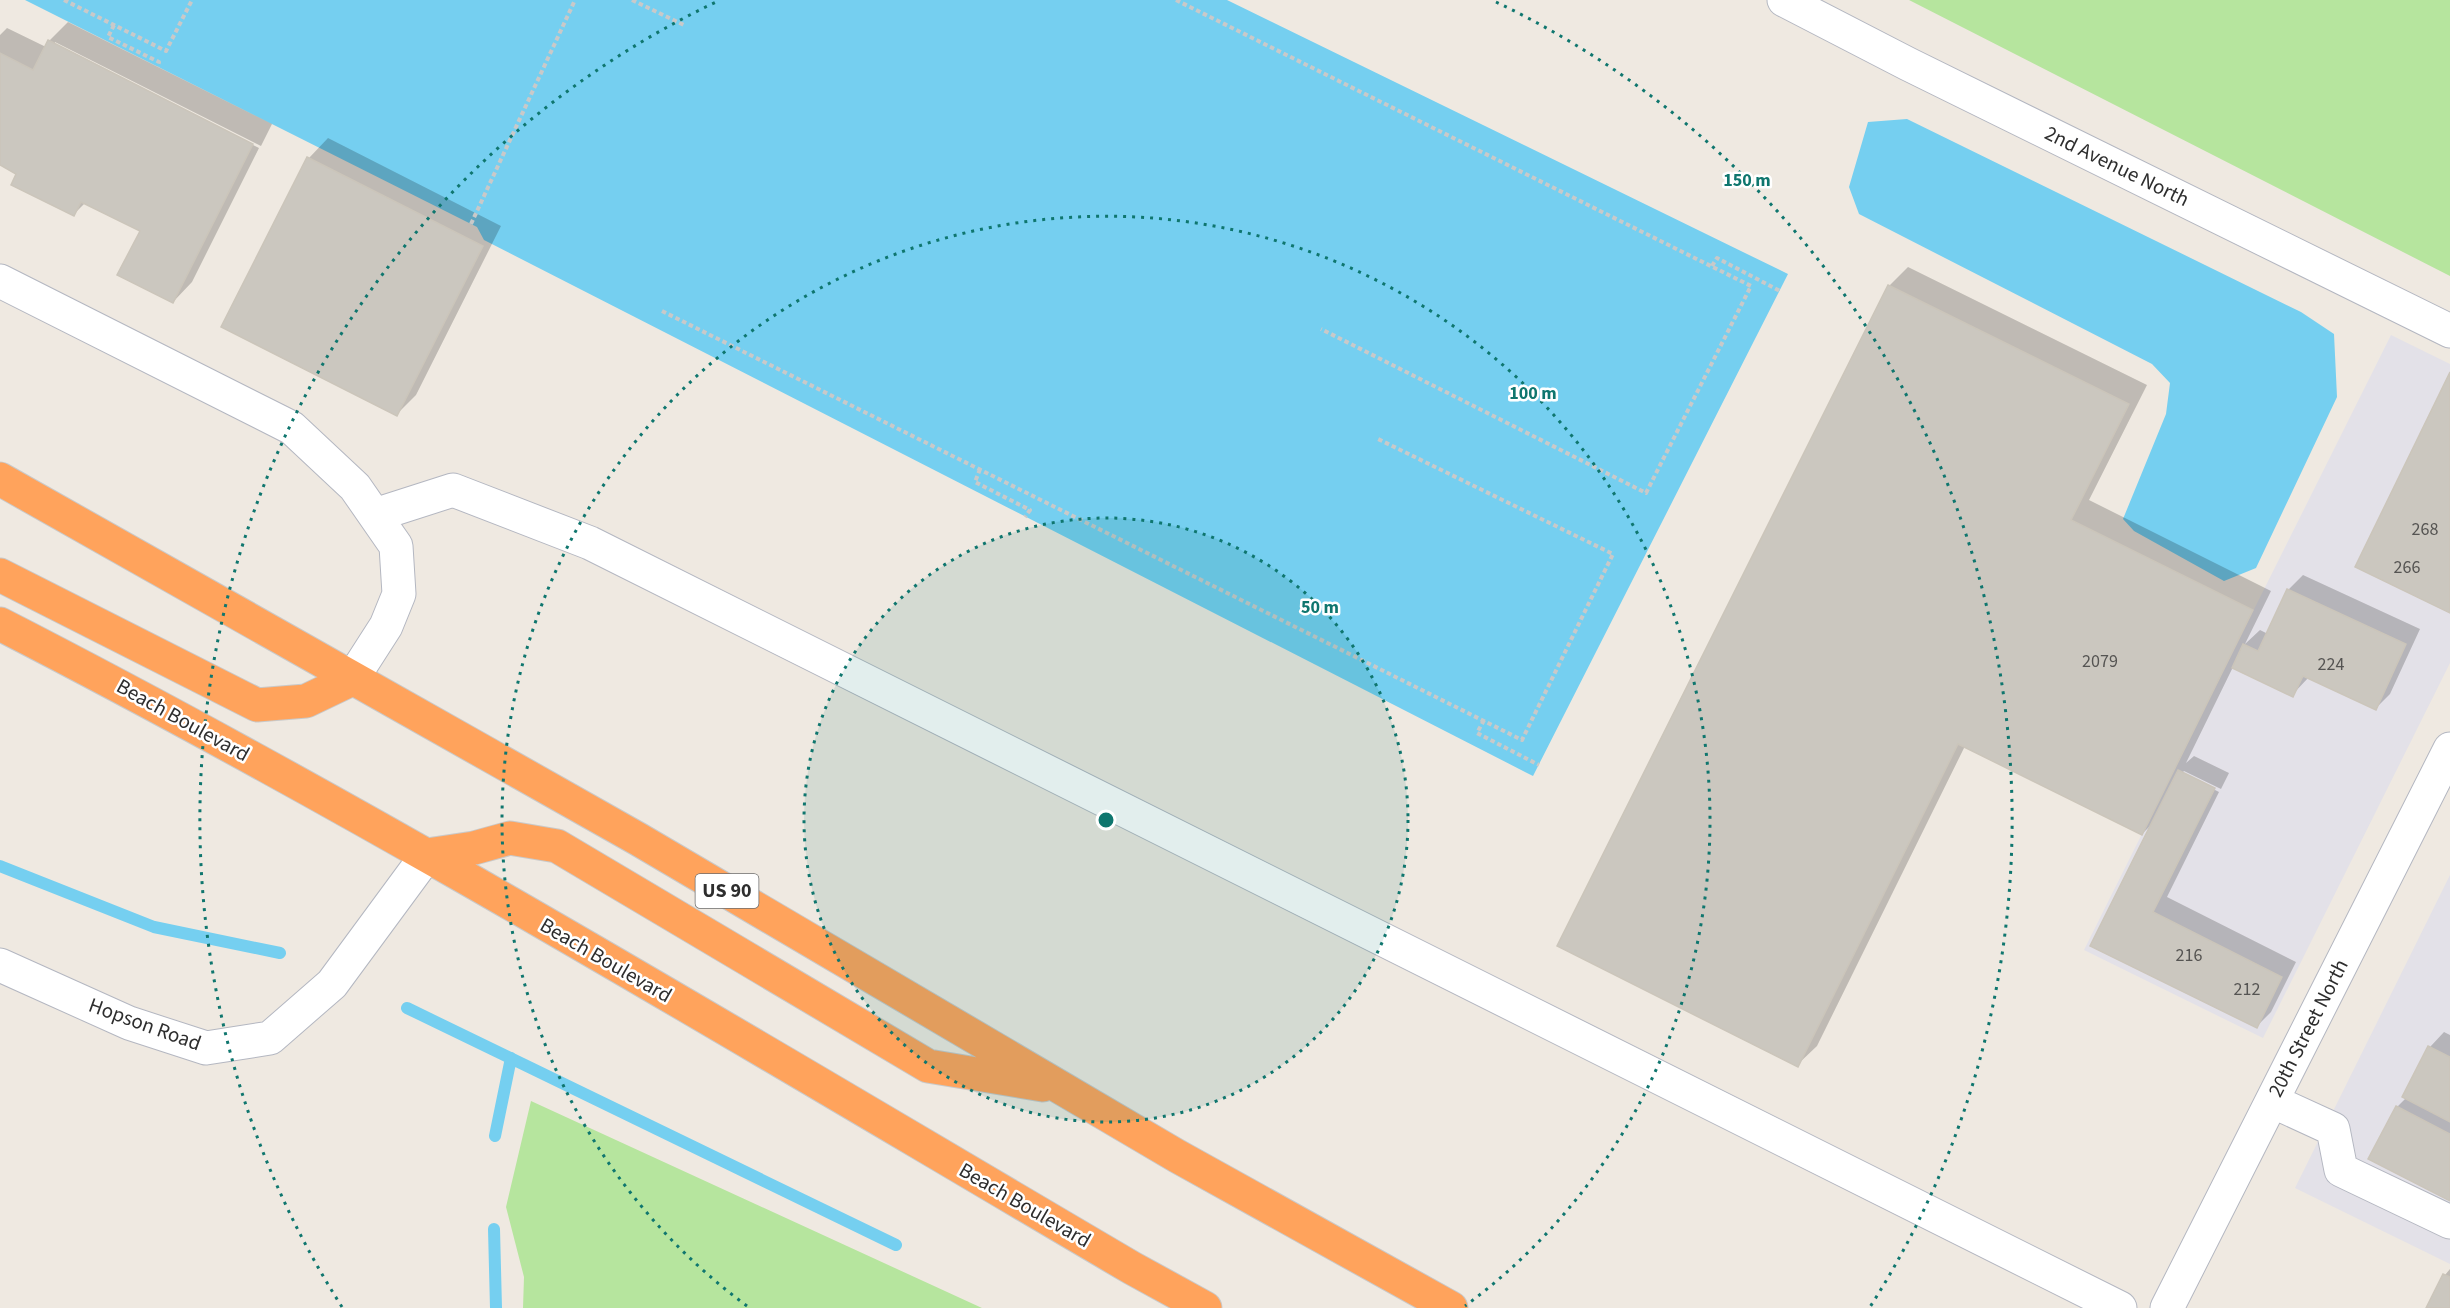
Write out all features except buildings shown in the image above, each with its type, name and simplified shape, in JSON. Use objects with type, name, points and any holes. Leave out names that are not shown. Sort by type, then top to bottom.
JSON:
[{"type":"highway","name":"US 90","points":[[0,479],[638,839],[1188,1162],[1451,1308]]},
{"type":"highway","points":[[0,575],[257,705],[306,701],[352,679]]},
{"type":"highway","name":"Beach Boulevard","points":[[0,624],[142,697],[427,855],[1132,1268],[1205,1308]]},
{"type":"highway","points":[[427,855],[474,848],[510,838],[557,846],[928,1066],[1063,1088]]},
{"type":"street","name":"2nd Avenue North","points":[[1784,0],[1908,64],[2450,331]]},
{"type":"street","points":[[0,281],[292,428],[356,487],[396,546],[399,594],[386,626],[352,679]]},
{"type":"street","points":[[375,515],[453,490],[590,543],[2120,1308]]},
{"type":"street","name":"20th Street North","points":[[2167,1308],[2450,749]]},
{"type":"street","name":"Hopson Road","points":[[0,965],[129,1023],[206,1048],[270,1038],[332,984],[427,855]]},
{"type":"street","points":[[2272,1101],[2333,1129],[2341,1170],[2450,1222]]},
{"type":"path","points":[[64,0],[166,51],[192,0]]},
{"type":"path","points":[[471,224],[575,0]]},
{"type":"path","points":[[632,0],[684,25]]},
{"type":"path","points":[[1176,0],[1751,286],[1646,493],[1321,329]]},
{"type":"path","points":[[114,25],[108,37],[159,62],[158,67]]},
{"type":"path","points":[[1712,266],[1717,258],[1780,291]]},
{"type":"path","points":[[662,311],[1522,740],[1613,554],[1376,438]]},
{"type":"path","points":[[980,469],[975,482],[1030,510],[1025,517]]},
{"type":"path","points":[[1484,720],[1477,733],[1539,765]]},
{"type":"shaded area","points":[[2391,335],[2450,364],[2450,663],[2263,1038],[2084,950]]},
{"type":"shaded area","points":[[2450,875],[2450,1264],[2295,1188]]},
{"type":"green space","points":[[1909,0],[2450,0],[2450,276]]},
{"type":"green space","points":[[531,1101],[982,1308],[523,1308],[524,1277],[506,1207]]},
{"type":"water","points":[[25,0],[1227,0],[1788,274],[1533,776],[484,240],[477,227]]},
{"type":"water","points":[[1907,119],[2301,312],[2334,334],[2337,397],[2256,568],[2224,581],[2134,531],[2123,519],[2166,414],[2170,383],[2152,364],[1859,214],[1849,187],[1868,122]]},
{"type":"waterway","points":[[0,866],[154,927],[280,953]]},
{"type":"waterway","points":[[407,1008],[896,1245]]},
{"type":"waterway","points":[[495,1136],[511,1058]]},
{"type":"waterway","points":[[494,1229],[496,1308]]}]
